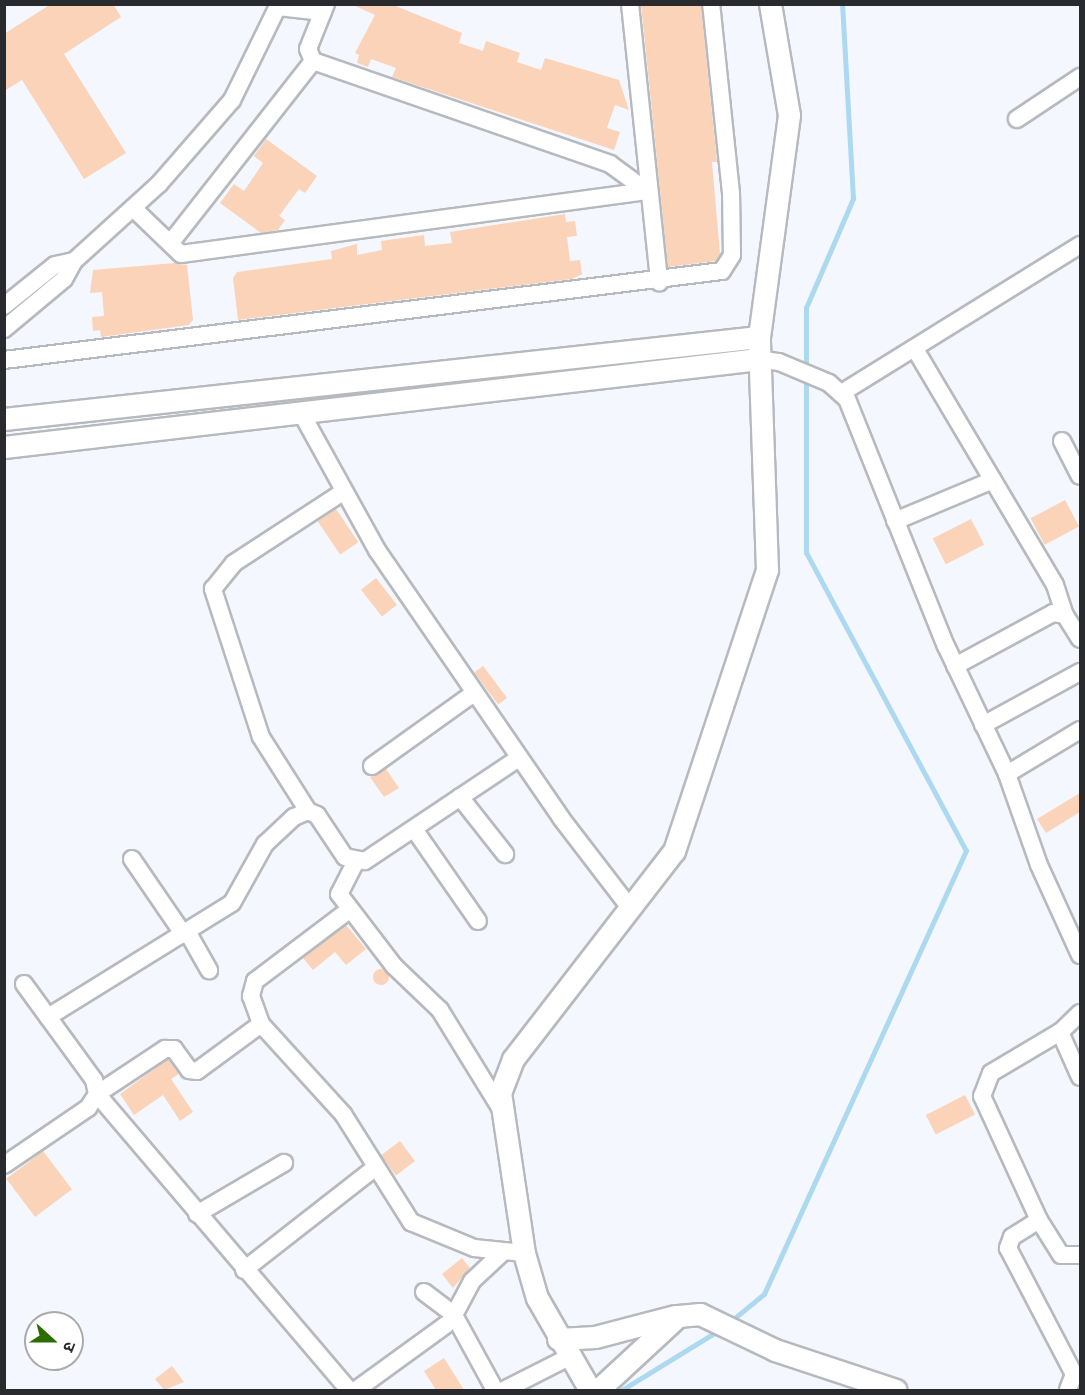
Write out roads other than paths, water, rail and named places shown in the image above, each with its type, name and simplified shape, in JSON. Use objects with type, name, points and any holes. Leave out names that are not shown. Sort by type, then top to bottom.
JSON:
[{"type":"street","points":[[630,4],[647,191],[659,282]]},
{"type":"street","points":[[4,360],[714,274],[732,255],[728,129],[711,4]]},
{"type":"street","points":[[500,1107],[513,1059],[630,908],[662,871],[683,829],[767,570],[769,361],[759,338],[789,115],[770,4]]},
{"type":"street","points":[[4,329],[64,279],[74,261],[133,208],[232,100],[278,6],[324,8],[308,49],[313,61],[610,164],[647,191]]},
{"type":"street","points":[[172,241],[313,61]]},
{"type":"street","points":[[1017,119],[1080,77]]},
{"type":"street","points":[[133,208],[172,241],[181,254],[647,191]]},
{"type":"street","points":[[836,388],[915,349],[1080,245]]},
{"type":"street","points":[[4,306],[55,264],[74,261]]},
{"type":"street","points":[[4,419],[759,338]]},
{"type":"street","points":[[915,349],[1055,585],[1065,615],[1080,639]]},
{"type":"street","points":[[4,447],[303,416],[769,361],[836,388],[896,521],[955,666],[1007,774],[1039,865],[1080,955]]},
{"type":"street","points":[[303,416],[343,492],[474,693],[630,908]]},
{"type":"street","points":[[1062,441],[1080,476]]},
{"type":"street","points":[[896,521],[993,480]]},
{"type":"street","points":[[343,492],[234,563],[213,590],[261,737],[308,811],[355,863]]},
{"type":"street","points":[[955,666],[1053,614],[1065,615]]},
{"type":"street","points":[[983,725],[1080,672]]},
{"type":"street","points":[[372,766],[474,693]]},
{"type":"street","points":[[1007,774],[1080,730]]},
{"type":"street","points":[[519,758],[414,829],[355,863],[340,886],[349,910],[394,966],[440,1010],[500,1107],[524,1252],[537,1298],[562,1348],[590,1390]]},
{"type":"street","points":[[460,797],[505,854]]},
{"type":"street","points":[[48,1017],[186,934],[232,903],[265,843],[308,811]]},
{"type":"street","points":[[414,829],[478,921]]},
{"type":"street","points":[[132,859],[209,970]]},
{"type":"street","points":[[349,910],[255,981],[251,996],[261,1024],[343,1114],[401,1209],[422,1230],[502,1252],[524,1252]]},
{"type":"street","points":[[24,984],[94,1080],[97,1094],[244,1270],[349,1390]]},
{"type":"street","points":[[1080,1012],[1060,1032],[991,1073],[983,1086],[982,1096],[1039,1220],[1061,1255],[1080,1255]]},
{"type":"street","points":[[4,1166],[88,1108],[97,1094],[165,1049],[174,1049],[189,1070],[197,1071],[261,1024]]},
{"type":"street","points":[[1060,1032],[1080,1077]]},
{"type":"street","points":[[197,1214],[284,1163]]},
{"type":"street","points":[[244,1270],[376,1167]]},
{"type":"street","points":[[1039,1220],[1012,1237],[1008,1248],[1074,1374],[1068,1390]]},
{"type":"street","points":[[356,1390],[451,1320],[472,1281],[502,1252]]},
{"type":"street","points":[[424,1292],[451,1320],[495,1390]]},
{"type":"street","points":[[598,1390],[678,1316]]},
{"type":"street","points":[[504,1390],[562,1348],[594,1337],[678,1316],[708,1316],[728,1329],[896,1390]]},
{"type":"waterway","points":[[806,370],[806,308],[853,199],[842,4]]},
{"type":"waterway","points":[[730,1322],[764,1294],[966,851],[806,553],[806,378]]},
{"type":"waterway","points":[[622,1390],[718,1331]]}]
